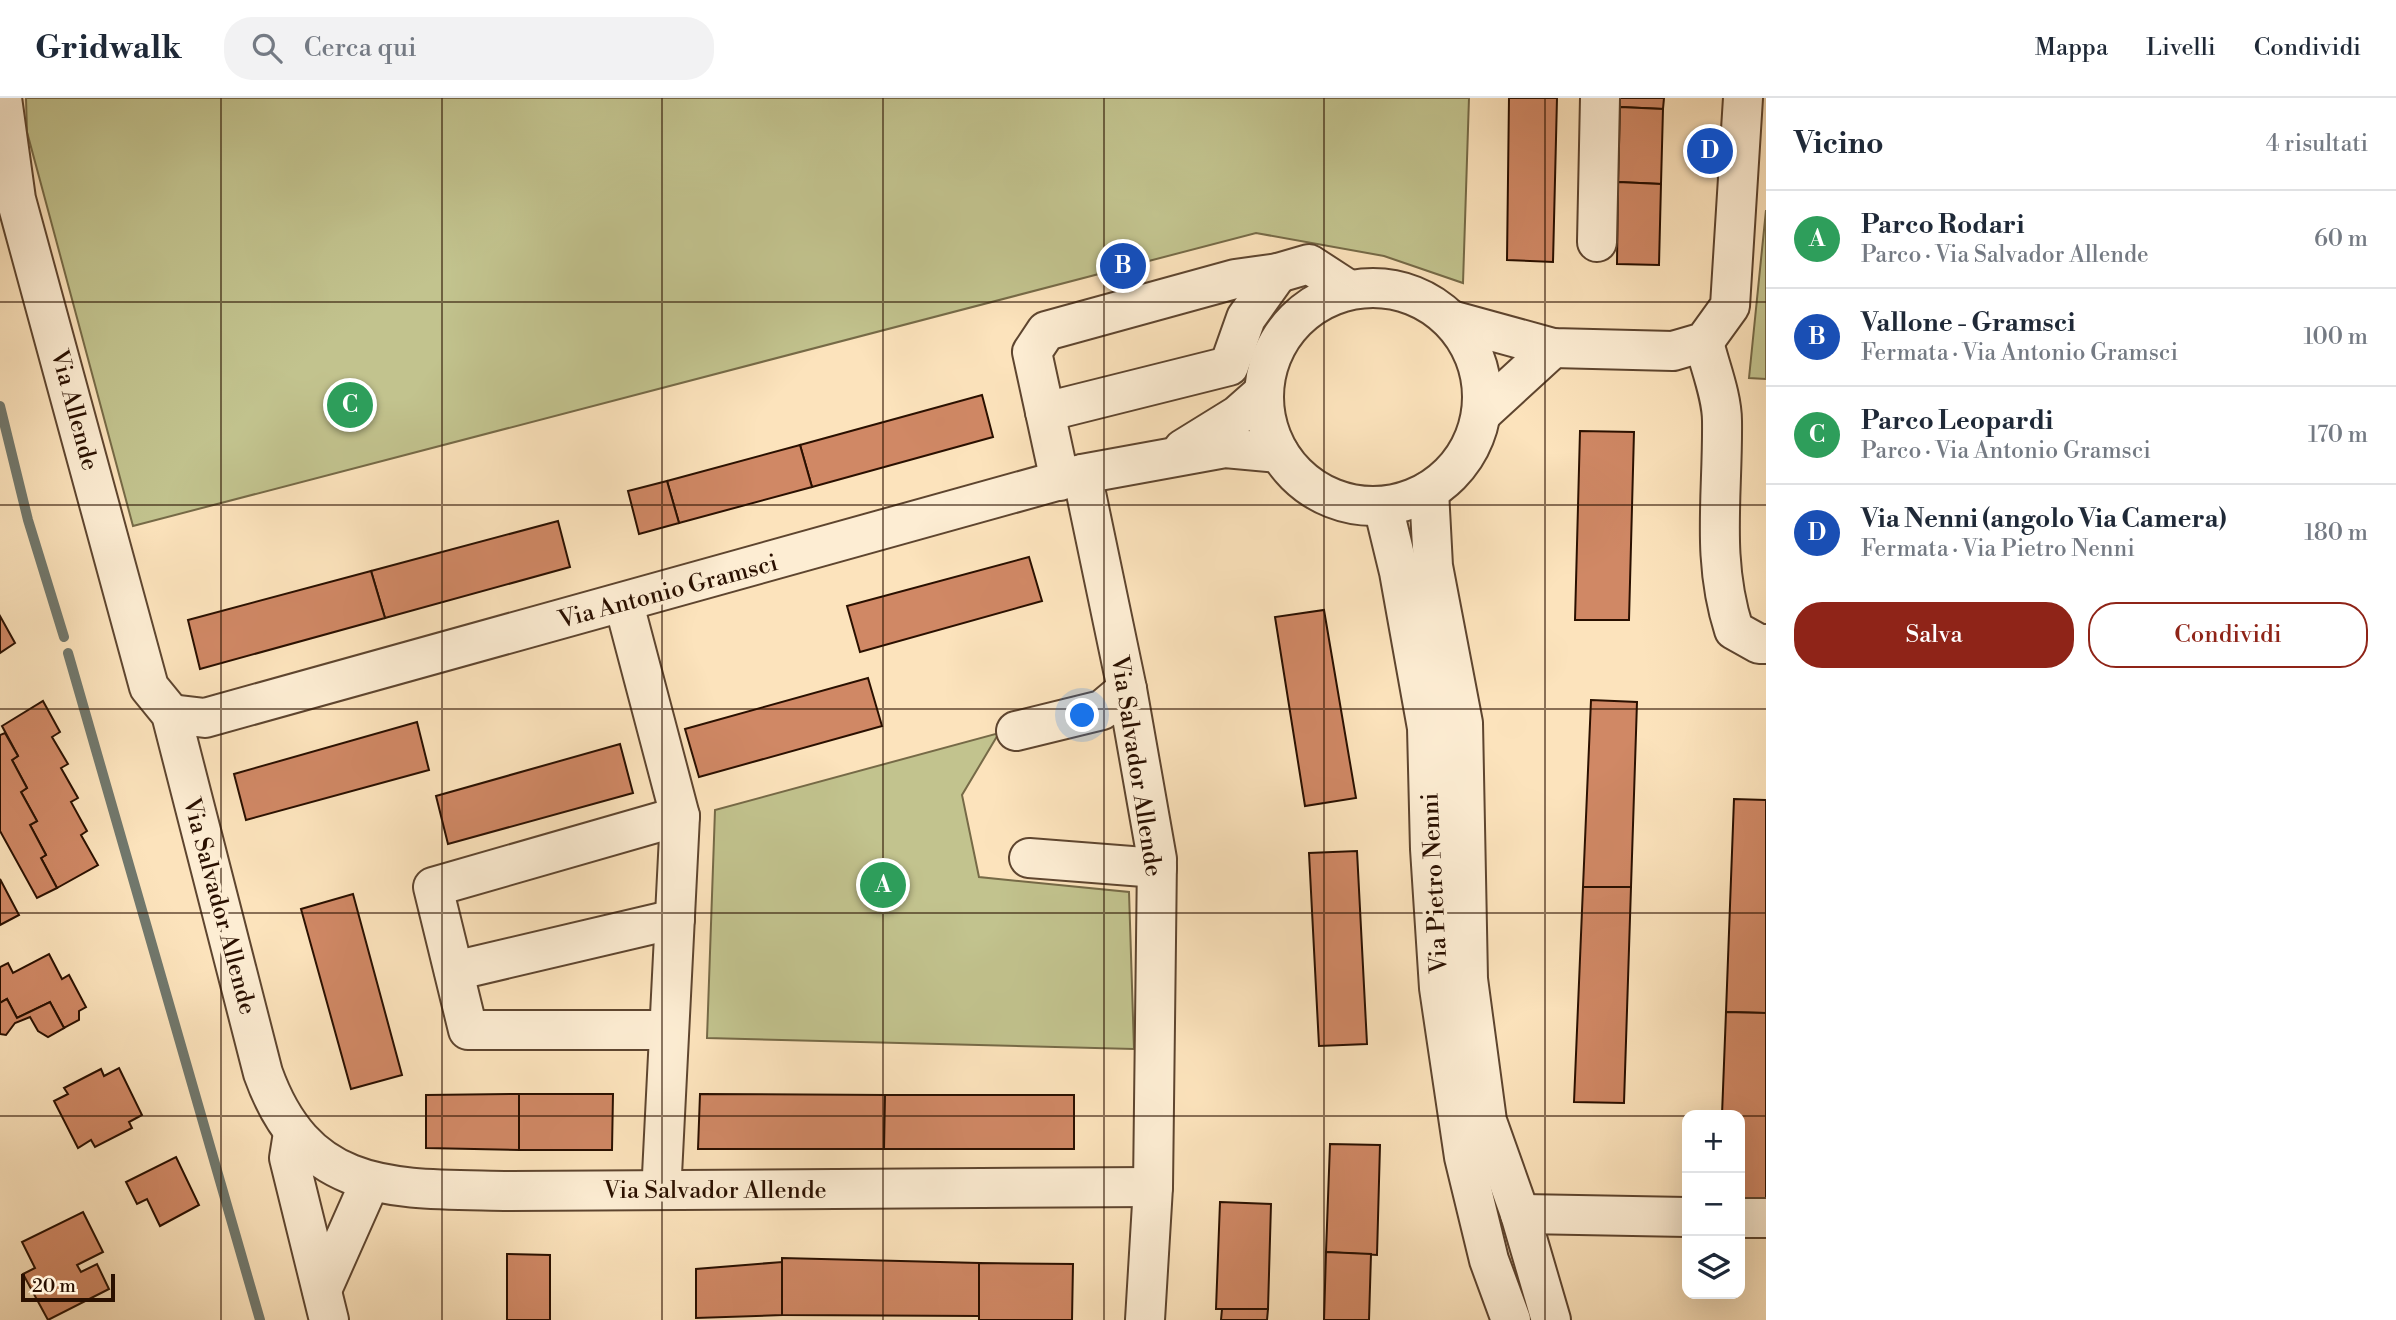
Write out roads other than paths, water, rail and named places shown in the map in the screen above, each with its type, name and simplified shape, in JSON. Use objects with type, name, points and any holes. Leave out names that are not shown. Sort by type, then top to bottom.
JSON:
[{"type":"street","name":"Via Allende","points":[[2,98],[16,199],[149,687],[171,713]]},
{"type":"street","points":[[1597,242],[1600,98]]},
{"type":"street","points":[[1451,320],[1553,348],[1673,351],[1704,342],[1730,306],[1743,98]]},
{"type":"street","name":"Via Salvador Allende","points":[[1145,1320],[1153,1187],[1157,868],[1127,689],[1071,478],[1045,412],[1032,352],[1046,331],[1235,279],[1278,274],[1310,264],[1349,290]]},
{"type":"street","points":[[1045,412],[1229,366],[1247,318],[1278,274]]},
{"type":"street","points":[[1380,288],[1410,293],[1438,308],[1451,320],[1467,340],[1478,365],[1483,395],[1477,433],[1458,466],[1429,491],[1383,506],[1352,504],[1323,494],[1298,477],[1279,453],[1267,424],[1264,392],[1267,369],[1276,347],[1289,327],[1306,310],[1349,290],[1380,288]]},
{"type":"street","points":[[1704,342],[1722,418],[1717,512],[1723,596],[1734,629],[1759,644],[1766,644]]},
{"type":"street","points":[[1481,414],[1553,348]]},
{"type":"street","name":"Via Antonio Gramsci","points":[[1164,461],[1238,415],[1264,392]]},
{"type":"street","name":"Via Antonio Gramsci","points":[[171,713],[205,718],[1071,478],[1225,448],[1279,453]]},
{"type":"street","name":"Via Pietro Nenni","points":[[1429,491],[1433,566],[1463,723],[1468,979],[1487,1121],[1520,1214],[1551,1320]]},
{"type":"street","name":"Via Pietro Nenni","points":[[1383,506],[1399,572],[1427,728],[1430,849],[1439,988],[1464,1157],[1489,1260],[1511,1320]]},
{"type":"street","points":[[624,604],[680,816],[662,1175]]},
{"type":"street","points":[[1016,731],[1102,710],[1127,689]]},
{"type":"street","name":"Via Salvador Allende","points":[[171,713],[263,1073],[274,1104],[293,1133],[322,1161],[370,1182],[408,1188],[512,1191],[1153,1187]]},
{"type":"street","points":[[668,1030],[468,1030],[433,887],[680,816]]},
{"type":"street","points":[[1029,858],[1157,868]]},
{"type":"street","points":[[454,971],[675,919]]},
{"type":"street","points":[[293,1133],[289,1158],[326,1305]]},
{"type":"street","points":[[326,1305],[370,1182]]},
{"type":"street","points":[[1520,1214],[1682,1217]]},
{"type":"street","points":[[1745,1218],[1766,1218]]},
{"type":"street","name":"Via Pietro Nenni","points":[[1531,1252],[1580,1320]]},
{"type":"street","name":"Via Pietro Nenni","points":[[1489,1260],[1495,1320]]},
{"type":"waterway","points":[[0,406],[28,520],[64,637]]},
{"type":"waterway","points":[[68,653],[260,1320]]},
{"type":"place","name":"Via Nenni (angolo Via Camera)","points":[[1710,151]]},
{"type":"place","name":"Vallone - Gramsci","points":[[1123,266]]},
{"type":"place","name":"Parco Leopardi","points":[[350,405]]},
{"type":"place","name":"Parco Rodari","points":[[883,885]]}]
